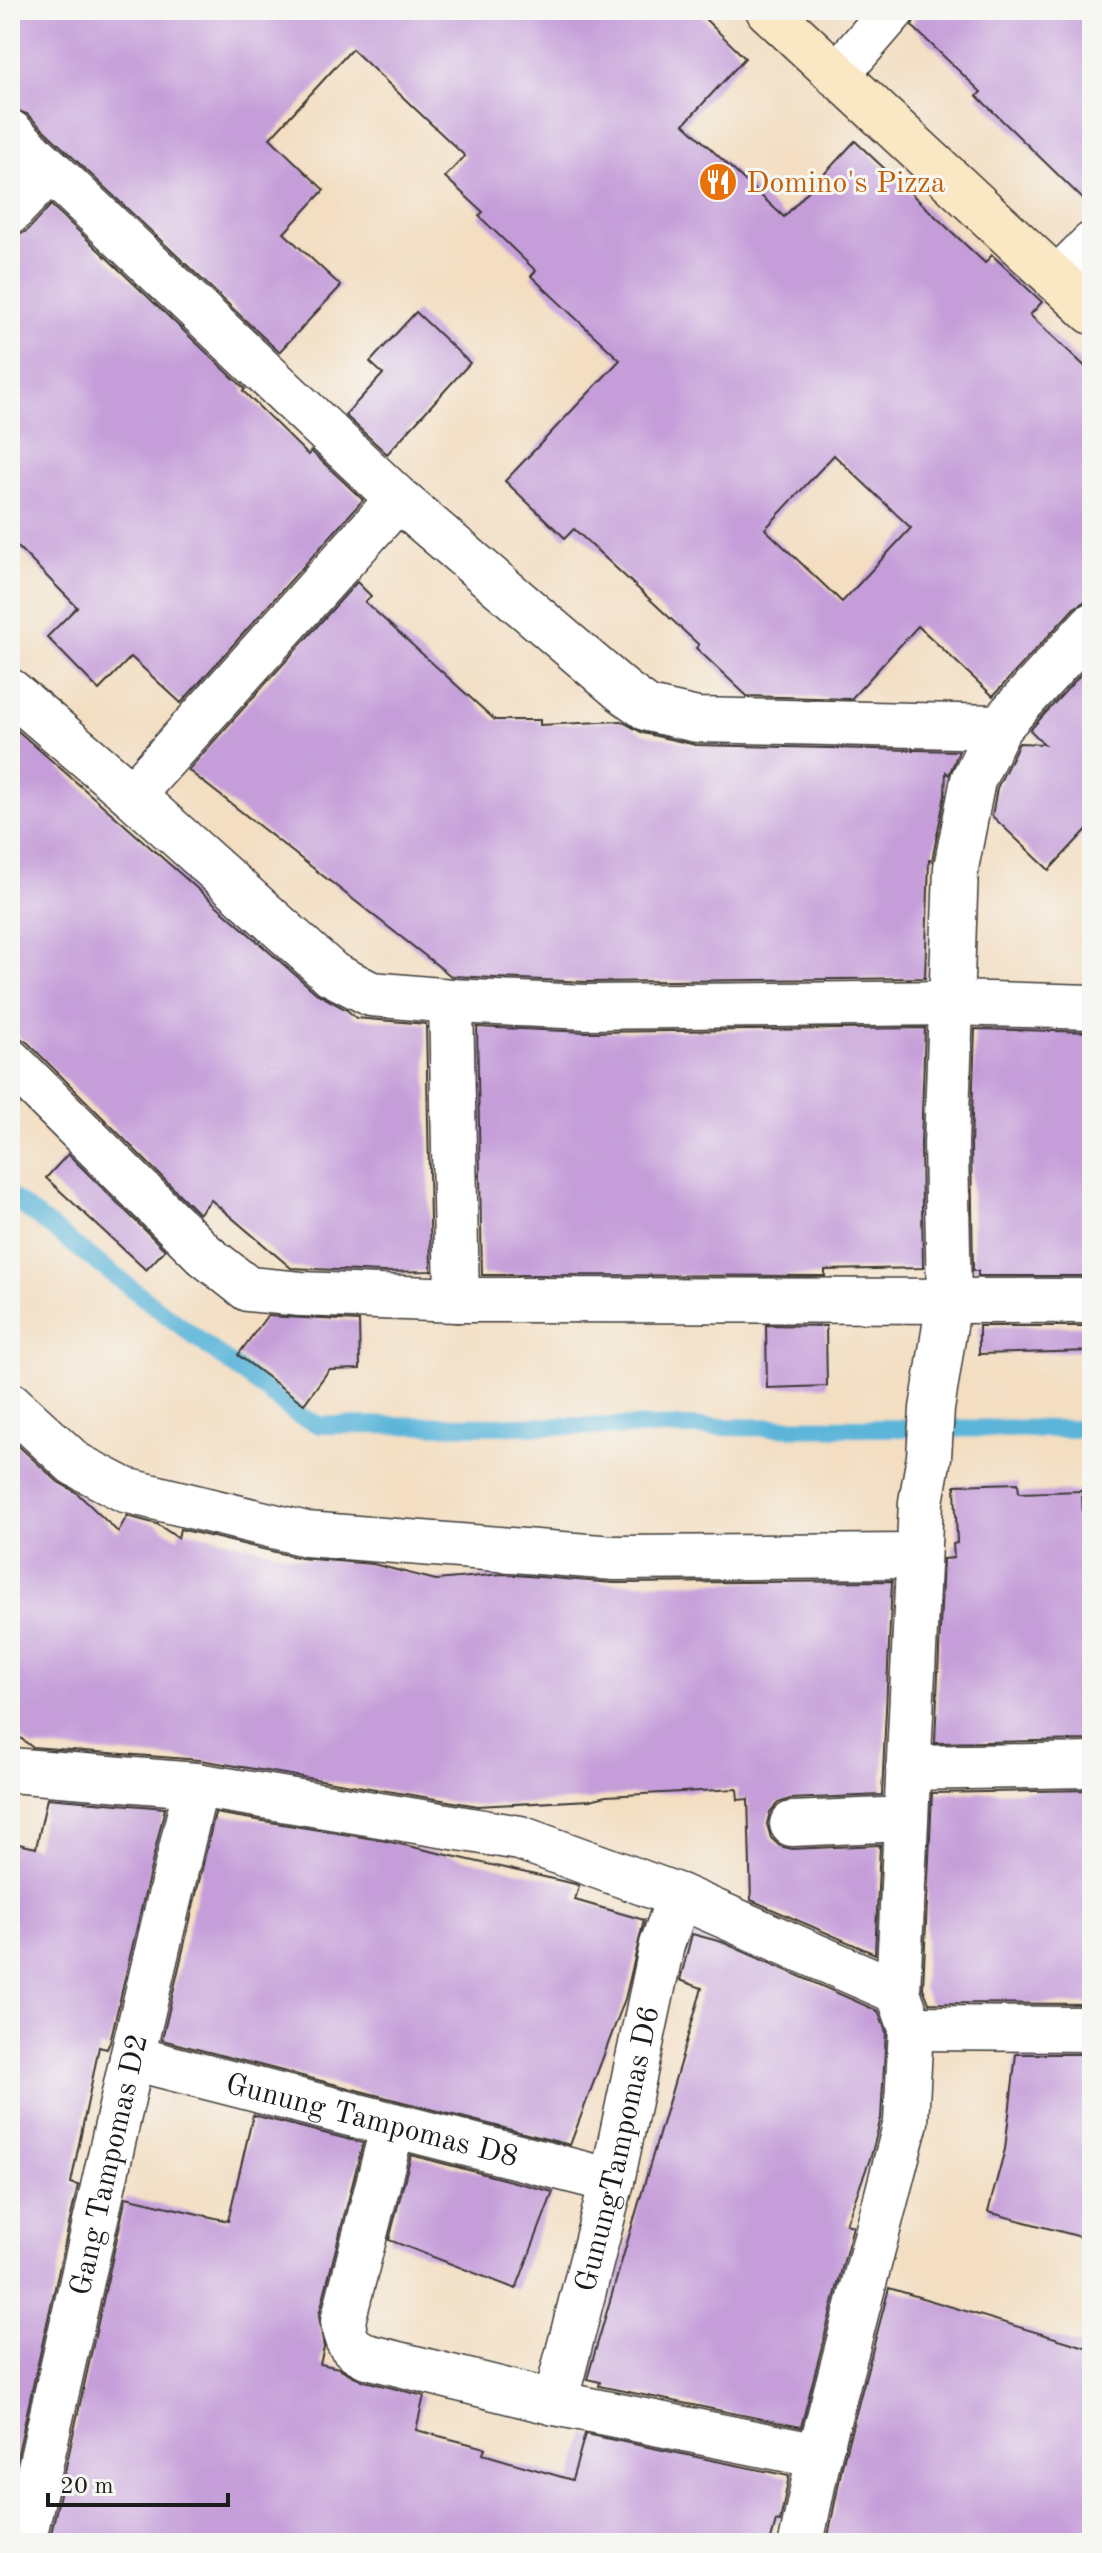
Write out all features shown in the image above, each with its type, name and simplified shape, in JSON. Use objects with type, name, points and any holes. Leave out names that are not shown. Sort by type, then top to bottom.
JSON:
[{"type":"street","points":[[768,10],[1092,312]]},
{"type":"street","points":[[837,75],[893,10]]},
{"type":"street","points":[[10,132],[398,499],[648,709],[697,720],[999,727]]},
{"type":"street","points":[[10,212],[50,170]]},
{"type":"street","points":[[1056,280],[1092,244]]},
{"type":"street","points":[[132,795],[398,499]]},
{"type":"street","points":[[801,2543],[819,2456],[906,2122],[905,1819],[921,1502],[949,1300],[946,1144],[956,868],[962,828],[973,780],[999,727],[1092,625]]},
{"type":"street","points":[[10,691],[132,795],[332,974],[371,994],[587,1007],[953,1003],[1092,1007]]},
{"type":"street","points":[[451,1001],[457,1300]]},
{"type":"street","points":[[10,1061],[205,1255],[248,1289],[457,1300],[1092,1301]]},
{"type":"street","points":[[10,1404],[75,1464],[125,1490],[306,1534],[614,1558],[917,1556]]},
{"type":"street","points":[[908,1768],[1092,1765]]},
{"type":"street","points":[[10,1770],[196,1785],[520,1838],[679,1896],[904,2010],[1092,2029]]},
{"type":"street","name":"Gang Tampomas D2","points":[[23,2543],[196,1785]]},
{"type":"street","points":[[792,1824],[905,1819]]},
{"type":"street","name":"GunungTampomas D6","points":[[555,2403],[612,2181],[662,1945],[679,1896]]},
{"type":"street","name":"Gunung Tampomas D8","points":[[132,2058],[612,2181]]},
{"type":"street","points":[[393,2125],[343,2321],[345,2340],[367,2356],[555,2403],[819,2456]]},
{"type":"building","points":[[10,10],[696,10],[745,58],[684,124],[784,217],[855,141],[985,263],[992,255],[1042,302],[1030,315],[1092,373],[1092,601],[1074,608],[993,696],[918,626],[851,699],[747,696],[696,648],[699,645],[574,529],[565,538],[505,481],[620,360],[531,276],[536,271],[479,216],[483,212],[445,177],[465,156],[352,49],[270,138],[324,190],[284,233],[341,286],[279,352],[27,114],[10,108]],"holes":[[[834,455],[911,528],[842,602],[765,529]]]},
{"type":"building","points":[[917,10],[1092,10],[1092,208],[977,96],[981,92],[912,26]]},
{"type":"building","points":[[51,205],[245,389],[243,391],[308,455],[311,451],[363,500],[181,703],[131,657],[99,690],[47,637],[77,607],[10,539],[10,236],[18,236],[28,230]]},
{"type":"building","points":[[416,312],[470,363],[387,454],[345,415],[383,374],[370,362]]},
{"type":"building","points":[[357,582],[371,596],[365,602],[495,720],[540,720],[540,725],[621,721],[643,733],[696,745],[959,751],[949,775],[946,772],[945,795],[932,861],[929,860],[925,978],[587,982],[451,976],[188,770]]},
{"type":"building","points":[[1092,662],[1092,824],[1049,870],[992,816],[997,788],[1019,743],[1044,744],[1030,730]]},
{"type":"building","points":[[10,724],[316,993],[356,1018],[426,1024],[431,1271],[291,1268],[211,1200],[199,1214],[28,1043],[10,1031]]},
{"type":"building","points":[[477,1027],[587,1032],[925,1028],[921,1144],[923,1268],[825,1270],[825,1276],[482,1275]]},
{"type":"building","points":[[975,1029],[1092,1032],[1092,1276],[978,1276],[978,1271],[973,1271],[971,1144]]},
{"type":"building","points":[[68,1154],[165,1250],[146,1270],[46,1178]]},
{"type":"building","points":[[267,1316],[359,1321],[360,1369],[329,1370],[304,1404],[238,1355]]},
{"type":"building","points":[[766,1325],[826,1326],[827,1386],[767,1388]]},
{"type":"building","points":[[979,1326],[1092,1326],[1092,1351],[979,1354]]},
{"type":"building","points":[[10,1438],[58,1482],[77,1493],[118,1532],[127,1516],[157,1524],[178,1538],[180,1529],[300,1558],[373,1564],[436,1580],[503,1574],[614,1583],[892,1581],[882,1795],[790,1799],[778,1803],[770,1812],[767,1824],[771,1838],[780,1846],[792,1849],[880,1845],[875,1954],[751,1900],[748,1799],[738,1800],[737,1789],[478,1806],[200,1760],[32,1747],[10,1730]]},
{"type":"building","points":[[1018,1483],[1019,1493],[1082,1491],[1092,1740],[935,1743],[943,1559],[954,1558],[953,1544],[957,1543],[955,1485]]},
{"type":"building","points":[[1092,1790],[1092,2004],[929,2003],[923,1988],[932,1793]]},
{"type":"building","points":[[47,1798],[165,1808],[110,2042],[107,2049],[99,2047],[71,2183],[78,2185],[13,2475],[10,2474],[10,1842],[36,1848]]},
{"type":"building","points":[[215,1813],[386,1841],[575,1884],[579,1886],[575,1900],[644,1920],[625,1999],[570,2145],[162,2040]]},
{"type":"building","points":[[692,1934],[722,1942],[878,2011],[886,2032],[881,2118],[871,2156],[846,2224],[853,2226],[801,2427],[599,2386],[600,2382],[587,2379],[702,1988],[680,1980]]},
{"type":"building","points":[[1016,2054],[1092,2054],[1092,2240],[988,2212],[1005,2149]]},
{"type":"building","points":[[253,2115],[363,2143],[319,2315],[324,2348],[320,2364],[339,2368],[361,2380],[424,2396],[416,2430],[485,2448],[483,2454],[572,2480],[585,2434],[789,2476],[780,2522],[776,2521],[770,2543],[49,2543],[126,2197],[228,2221]]},
{"type":"building","points":[[411,2155],[553,2192],[516,2289],[389,2240]]},
{"type":"building","points":[[889,2288],[1092,2349],[1092,2543],[846,2543],[828,2537],[843,2462]]},
{"type":"waterway","points":[[10,1196],[299,1416],[320,1425],[1092,1429]]},
{"type":"place","name":"Domino's Pizza","points":[[718,182]]}]
